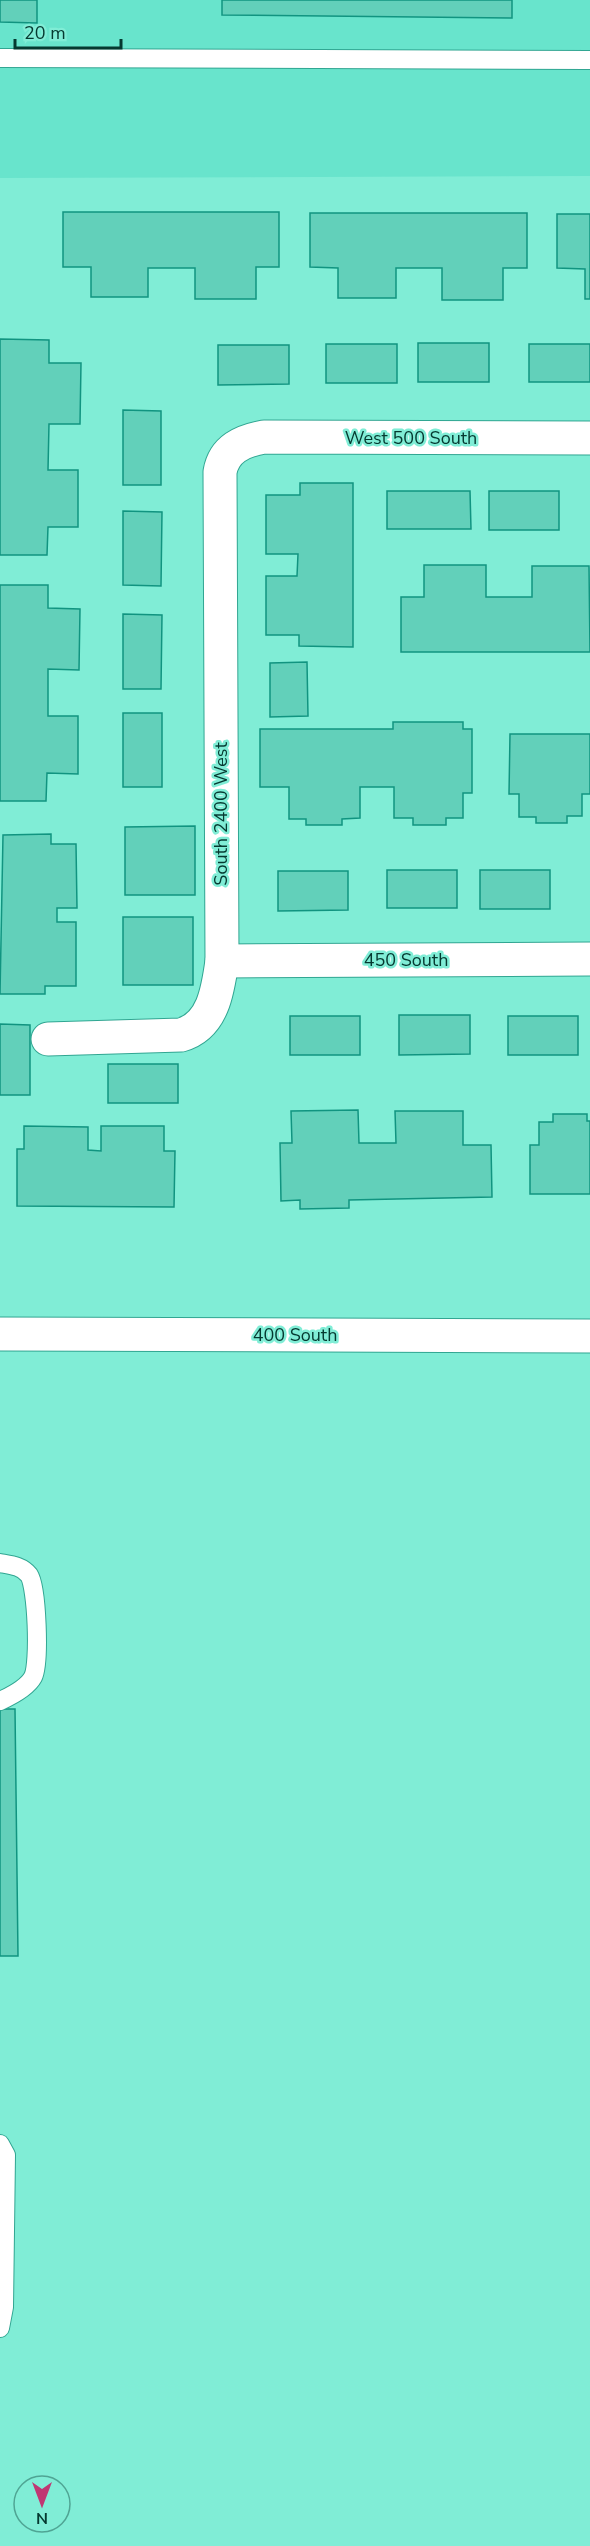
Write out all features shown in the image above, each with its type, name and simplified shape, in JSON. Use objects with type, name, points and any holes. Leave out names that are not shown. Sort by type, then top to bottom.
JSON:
[{"type":"street","name":"West 500 South","points":[[233,448],[250,440],[264,437],[590,438]]},
{"type":"street","name":"South 2400 West","points":[[48,1039],[187,1033],[199,1026],[213,1004],[222,961],[220,472],[222,461],[233,448]]},
{"type":"street","name":"450 South","points":[[222,961],[590,959]]},
{"type":"street","name":"400 South","points":[[0,1334],[590,1336]]},
{"type":"lane","points":[[0,58],[590,60]]},
{"type":"lane","points":[[0,1563],[23,1569],[30,1577],[34,1595],[36,1661],[33,1677],[18,1691],[0,1701]]},
{"type":"lane","points":[[0,2144],[6,2155],[4,2307],[0,2328]]},
{"type":"shaded area","points":[[0,0],[590,0],[590,176],[0,178]]},
{"type":"building","points":[[0,0],[37,0],[37,23],[0,22]]},
{"type":"building","points":[[222,0],[512,0],[512,18],[222,15]]},
{"type":"building","points":[[63,212],[279,212],[279,267],[256,267],[256,299],[195,299],[195,268],[148,268],[148,297],[91,297],[91,267],[63,267]]},
{"type":"building","points":[[310,213],[527,213],[527,268],[503,268],[503,300],[442,300],[442,268],[396,268],[396,298],[338,298],[338,268],[310,267]]},
{"type":"building","points":[[557,214],[590,214],[590,299],[585,299],[585,269],[557,268]]},
{"type":"building","points":[[0,339],[49,340],[49,363],[81,363],[80,424],[49,424],[48,470],[78,470],[78,527],[48,527],[47,555],[0,555]]},
{"type":"building","points":[[418,343],[489,343],[489,382],[418,382]]},
{"type":"building","points":[[326,344],[397,344],[397,383],[326,383]]},
{"type":"building","points":[[529,344],[590,344],[590,382],[529,382]]},
{"type":"building","points":[[218,345],[289,345],[289,384],[218,385]]},
{"type":"building","points":[[123,410],[161,411],[161,485],[123,485]]},
{"type":"building","points":[[300,483],[353,483],[353,647],[299,646],[299,635],[266,635],[266,576],[297,576],[298,554],[266,554],[266,495],[300,495]]},
{"type":"building","points":[[387,491],[470,491],[471,529],[387,529]]},
{"type":"building","points":[[489,491],[559,491],[559,530],[489,530]]},
{"type":"building","points":[[123,511],[162,512],[161,586],[123,585]]},
{"type":"building","points":[[424,565],[486,565],[486,597],[532,597],[532,566],[589,566],[590,652],[401,652],[401,597],[424,597]]},
{"type":"building","points":[[0,585],[48,585],[48,608],[80,609],[79,670],[48,669],[48,716],[78,716],[78,774],[47,773],[46,801],[0,801]]},
{"type":"building","points":[[123,614],[162,615],[161,689],[123,689]]},
{"type":"building","points":[[307,662],[308,716],[270,717],[270,663]]},
{"type":"building","points":[[123,713],[162,713],[162,787],[123,787]]},
{"type":"building","points":[[393,722],[463,722],[463,729],[472,729],[472,793],[463,793],[463,818],[446,818],[446,825],[413,825],[413,818],[394,818],[394,787],[360,787],[360,818],[342,819],[342,825],[306,825],[306,819],[289,819],[289,787],[260,787],[260,729],[393,729]]},
{"type":"building","points":[[510,734],[590,734],[590,794],[582,794],[582,816],[567,816],[567,823],[536,823],[536,817],[519,817],[519,794],[509,794]]},
{"type":"building","points":[[195,826],[195,895],[125,895],[125,827]]},
{"type":"building","points":[[51,834],[51,844],[76,844],[77,908],[57,908],[57,922],[76,922],[76,986],[45,986],[45,994],[0,994],[3,835]]},
{"type":"building","points":[[387,870],[457,870],[457,908],[387,908]]},
{"type":"building","points":[[480,870],[550,870],[550,909],[480,909]]},
{"type":"building","points":[[278,871],[348,871],[348,910],[278,911]]},
{"type":"building","points":[[123,917],[193,917],[193,985],[123,985]]},
{"type":"building","points":[[399,1015],[470,1015],[470,1054],[399,1055]]},
{"type":"building","points":[[290,1016],[360,1016],[360,1055],[290,1055]]},
{"type":"building","points":[[508,1016],[578,1016],[578,1055],[508,1055]]},
{"type":"building","points":[[0,1024],[30,1025],[30,1095],[0,1095]]},
{"type":"building","points":[[108,1064],[178,1064],[178,1103],[108,1103]]},
{"type":"building","points":[[358,1110],[359,1143],[396,1143],[395,1111],[463,1111],[463,1145],[491,1145],[492,1197],[349,1200],[349,1208],[300,1209],[300,1200],[281,1201],[280,1143],[292,1143],[291,1111]]},
{"type":"building","points":[[553,1114],[587,1114],[587,1121],[590,1121],[590,1194],[530,1194],[530,1145],[539,1145],[539,1122],[553,1122]]},
{"type":"building","points":[[24,1126],[88,1127],[88,1150],[101,1151],[101,1126],[164,1126],[164,1151],[175,1151],[174,1207],[17,1206],[17,1149],[24,1149]]},
{"type":"building","points":[[0,1709],[15,1709],[18,1956],[0,1956]]}]
